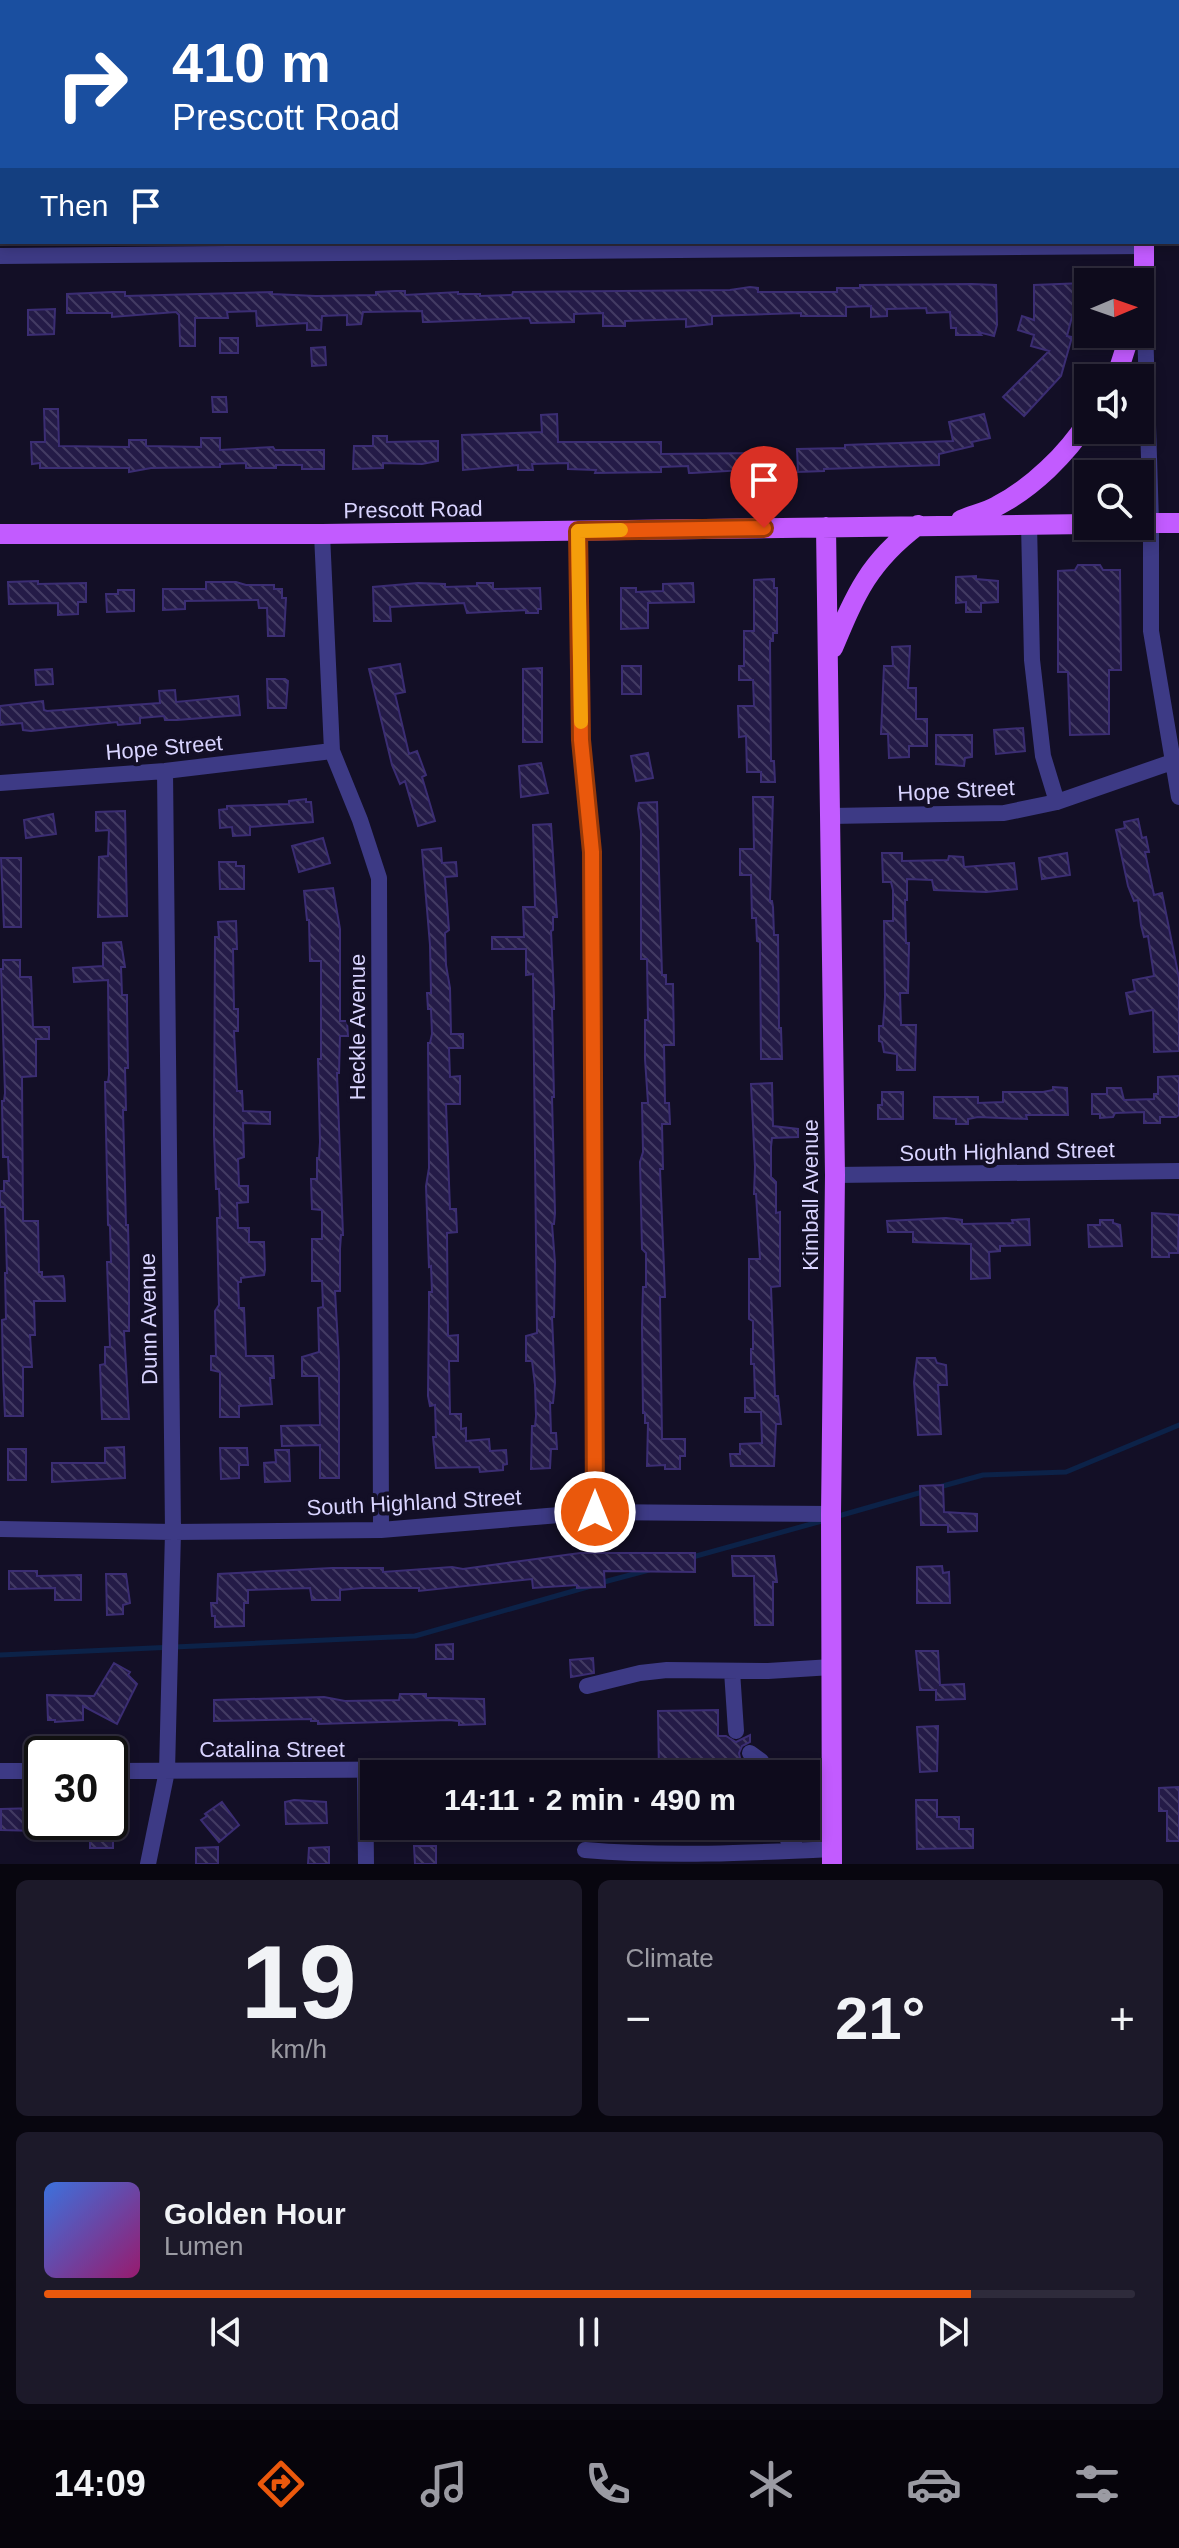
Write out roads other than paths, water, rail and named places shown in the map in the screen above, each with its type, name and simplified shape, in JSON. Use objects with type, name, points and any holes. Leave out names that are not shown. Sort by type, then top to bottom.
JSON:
[{"type":"main road","points":[[1143,268],[1144,244]]},
{"type":"main road","points":[[946,525],[996,507],[1031,484],[1074,439]]},
{"type":"main road","points":[[1154,523],[1179,523]]},
{"type":"main road","points":[[946,525],[1074,524]]},
{"type":"main road","points":[[830,655],[864,580],[892,545],[918,525]]},
{"type":"main road","name":"Prescott Road","points":[[0,534],[322,534],[946,525]]},
{"type":"main road","name":"Kimball Avenue","points":[[826,527],[835,1175],[831,1514],[832,1856]]},
{"type":"street","points":[[0,256],[1144,244]]},
{"type":"street","points":[[1143,348],[1145,460]]},
{"type":"street","points":[[1029,524],[1032,660],[1043,756],[1057,802]]},
{"type":"street","points":[[578,531],[581,740],[592,852],[595,1512]]},
{"type":"street","name":"Heckle Avenue","points":[[322,534],[332,751],[379,878],[381,1530]]},
{"type":"street","points":[[1147,540],[1151,631],[1179,797]]},
{"type":"street","name":"Hope Street","points":[[0,783],[165,771],[332,751]]},
{"type":"street","name":"Hope Street","points":[[830,816],[1004,813],[1057,802],[1172,762]]},
{"type":"street","name":"Dunn Avenue","points":[[148,1864],[167,1771],[173,1532],[165,771]]},
{"type":"street","name":"South Highland Street","points":[[835,1175],[1179,1171]]},
{"type":"street","name":"South Highland Street","points":[[0,1529],[173,1532],[381,1530],[595,1512],[831,1514]]},
{"type":"street","points":[[587,1686],[667,1670],[832,1667]]},
{"type":"street","points":[[732,1671],[736,1731]]},
{"type":"street","points":[[750,1753],[760,1760]]},
{"type":"street","points":[[0,1771],[24,1771]]},
{"type":"street","name":"Catalina Street","points":[[128,1771],[360,1771]]},
{"type":"street","points":[[366,1840],[366,1864]]},
{"type":"street","points":[[788,1840],[798,1850]]},
{"type":"street","points":[[585,1850],[710,1854],[798,1850],[832,1856]]},
{"type":"waterway","points":[[939,1487],[983,1475],[1066,1472],[1179,1425]]},
{"type":"waterway","points":[[835,1517],[926,1491]]},
{"type":"waterway","points":[[689,1558],[822,1521]]},
{"type":"waterway","points":[[600,1583],[649,1570]]},
{"type":"waterway","points":[[0,1655],[415,1636],[591,1586]]}]
